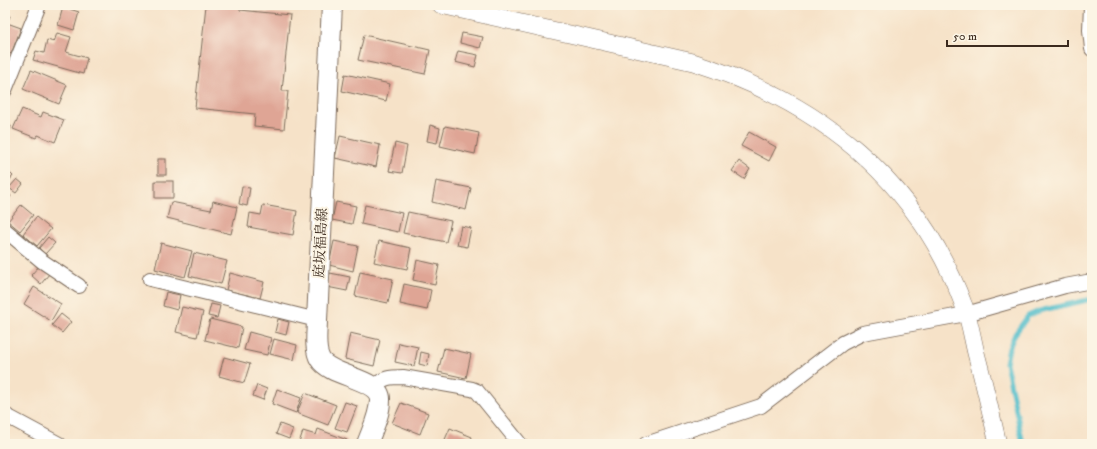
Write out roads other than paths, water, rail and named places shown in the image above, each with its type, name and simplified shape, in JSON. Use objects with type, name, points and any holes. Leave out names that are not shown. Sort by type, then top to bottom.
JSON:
[{"type":"main road","name":"庭坂福島線","points":[[332,5],[317,320],[318,353],[320,360],[326,366],[374,388]]},
{"type":"main road","points":[[367,444],[380,399],[374,388]]},
{"type":"street","points":[[5,90],[10,64],[39,5]]},
{"type":"street","points":[[441,5],[693,62],[723,72],[758,87],[805,111],[862,154],[901,196],[931,238],[945,264],[966,314],[998,444]]},
{"type":"street","points":[[1091,5],[1090,30],[1092,49]]},
{"type":"street","points":[[5,230],[42,261],[79,286]]},
{"type":"street","points":[[150,279],[317,320]]},
{"type":"street","points":[[646,444],[761,406],[843,343],[863,333],[966,314],[1065,286],[1092,281]]},
{"type":"street","points":[[374,388],[379,381],[392,377],[403,377],[472,389],[477,391],[520,444]]},
{"type":"street","points":[[5,415],[59,444]]},
{"type":"waterway","points":[[1023,444],[1006,363],[1009,348],[1015,334],[1028,316],[1039,311],[1092,299]]}]
